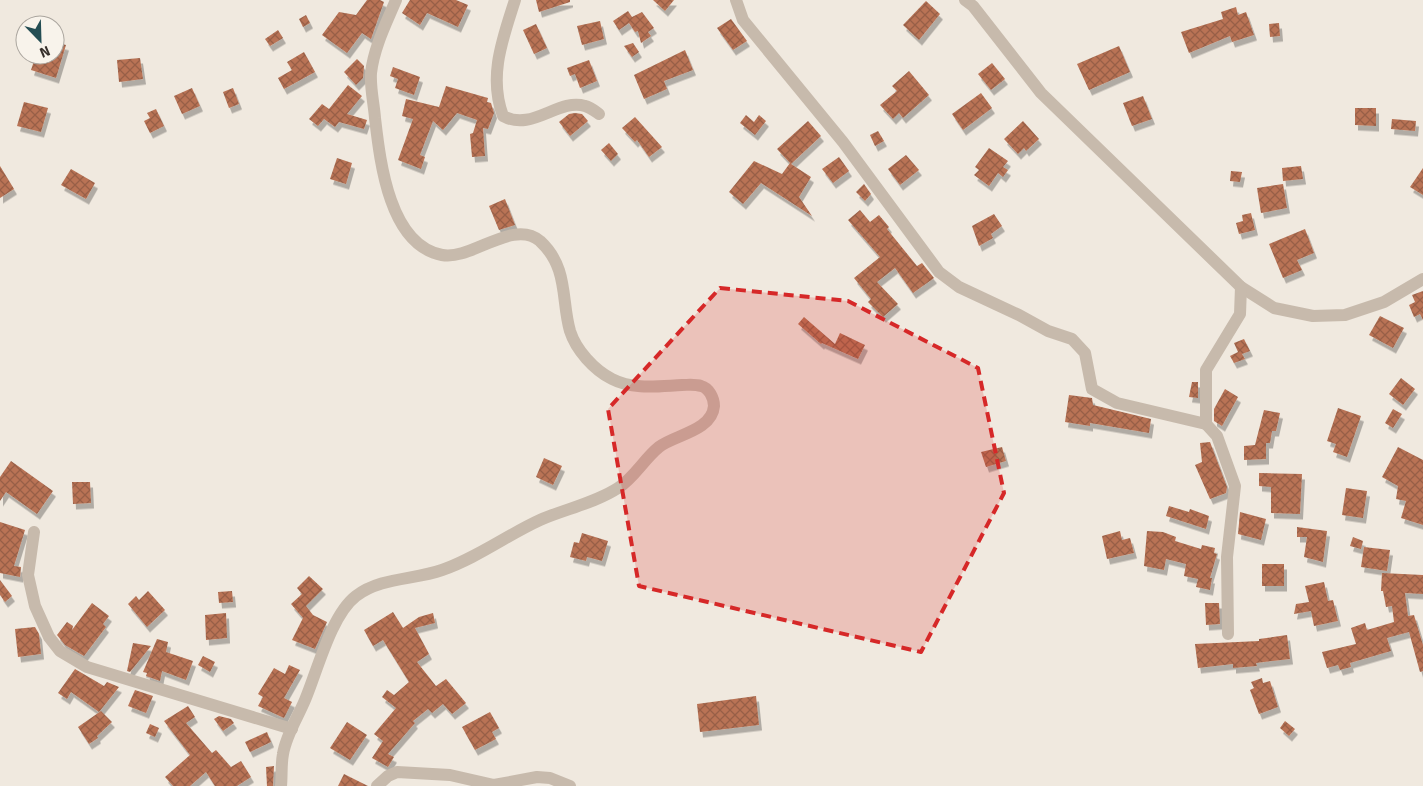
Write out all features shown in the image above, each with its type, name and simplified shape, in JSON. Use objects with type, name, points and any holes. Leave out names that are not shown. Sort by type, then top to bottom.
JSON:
[{"type":"street","points":[[281,786],[283,752],[306,698],[318,662],[343,611],[356,596],[385,582],[440,571],[470,558],[538,521],[618,488],[660,446],[694,429],[710,418],[714,406],[712,396],[707,389],[698,384],[627,385],[597,371],[580,350],[570,331],[563,278],[540,242],[528,234],[516,235],[457,256],[445,256],[420,246],[411,235],[395,213],[384,180],[371,77],[375,51],[396,0]]},
{"type":"street","points":[[515,0],[496,66],[497,100],[503,116],[512,121],[525,120],[571,106],[585,106],[599,114]]},
{"type":"street","points":[[736,0],[743,20],[843,142],[938,272],[958,287],[1048,331],[1072,339],[1085,353],[1092,389],[1100,394],[1117,403],[1206,424],[1217,436],[1235,486],[1227,557],[1228,634]]},
{"type":"street","points":[[965,0],[972,6],[1041,93],[1241,287],[1274,308],[1313,316],[1345,315],[1384,302],[1423,279]]},
{"type":"street","points":[[1206,424],[1206,370],[1240,314],[1241,287]]},
{"type":"street","points":[[34,532],[28,574],[35,606],[49,637],[60,651],[86,667],[292,729]]},
{"type":"street","points":[[377,786],[388,776],[397,772],[450,775],[494,785],[537,777],[550,778],[570,786]]},
{"type":"highlighted area","points":[[720,288],[848,301],[978,368],[1004,493],[921,652],[639,586],[608,409]]},
{"type":"building","points":[[367,0],[380,0],[384,2],[371,39],[362,33],[347,53],[322,35],[339,12],[356,15]]},
{"type":"building","points":[[410,0],[456,0],[468,5],[458,27],[427,13],[420,25],[402,13]]},
{"type":"building","points":[[536,0],[570,0],[570,2],[539,12]]},
{"type":"building","points":[[653,0],[674,0],[665,11]]},
{"type":"building","points":[[926,1],[940,14],[919,40],[903,25]]},
{"type":"building","points":[[1236,7],[1238,15],[1246,12],[1254,35],[1232,42],[1230,36],[1189,53],[1181,32],[1223,19],[1221,12]]},
{"type":"building","points":[[628,11],[632,17],[642,12],[654,28],[648,32],[651,36],[641,43],[638,31],[635,32],[629,23],[619,30],[613,21]]},
{"type":"building","points":[[306,15],[310,23],[303,27],[299,19]]},
{"type":"building","points":[[731,19],[747,41],[733,50],[717,28]]},
{"type":"building","points":[[600,21],[604,39],[582,45],[577,26]]},
{"type":"building","points":[[1279,23],[1280,36],[1270,37],[1269,24]]},
{"type":"building","points":[[536,24],[547,48],[534,54],[523,30]]},
{"type":"building","points":[[278,30],[283,38],[270,46],[265,39]]},
{"type":"building","points":[[633,43],[639,52],[632,57],[624,46]]},
{"type":"building","points":[[1119,46],[1130,72],[1089,90],[1077,64]]},
{"type":"building","points":[[685,50],[693,70],[664,81],[667,89],[644,99],[634,75]]},
{"type":"building","points":[[304,52],[315,72],[284,89],[278,78],[292,70],[287,62]]},
{"type":"building","points":[[140,58],[143,79],[119,82],[117,60]]},
{"type":"building","points":[[357,59],[364,66],[363,78],[356,85],[344,72]]},
{"type":"building","points":[[589,60],[597,81],[580,88],[575,74],[570,76],[567,68]]},
{"type":"building","points":[[992,63],[1005,79],[991,90],[978,74]]},
{"type":"building","points":[[33,65],[60,65],[56,78],[31,70]]},
{"type":"building","points":[[393,67],[420,77],[414,95],[395,88],[398,79],[390,76]]},
{"type":"building","points":[[909,71],[929,95],[903,118],[899,113],[893,119],[880,105],[897,91],[892,86]]},
{"type":"building","points":[[348,85],[362,96],[347,114],[367,120],[364,129],[339,122],[335,127],[324,119],[318,126],[309,119],[322,104],[329,109]]},
{"type":"building","points":[[446,86],[488,98],[487,102],[491,103],[494,113],[488,129],[483,128],[485,156],[472,157],[470,134],[473,133],[477,120],[457,113],[443,130],[433,121],[420,155],[425,157],[421,169],[398,160],[413,119],[402,116],[406,99],[439,107]]},
{"type":"building","points":[[192,88],[200,106],[182,114],[174,96]]},
{"type":"building","points":[[233,88],[239,104],[229,108],[223,92]]},
{"type":"building","points":[[981,93],[992,108],[963,130],[952,114]]},
{"type":"building","points":[[1143,96],[1152,119],[1132,126],[1123,103]]},
{"type":"building","points":[[24,102],[48,108],[41,132],[17,126]]},
{"type":"building","points":[[1355,108],[1376,108],[1376,126],[1355,125]]},
{"type":"building","points":[[156,109],[164,126],[150,133],[144,121],[150,118],[147,113]]},
{"type":"building","points":[[569,114],[582,114],[588,121],[570,136],[559,122]]},
{"type":"building","points":[[746,115],[754,122],[759,115],[766,121],[755,135],[740,123]]},
{"type":"building","points":[[635,117],[662,147],[649,157],[637,140],[635,142],[622,128]]},
{"type":"building","points":[[1392,119],[1416,121],[1415,131],[1391,129]]},
{"type":"building","points":[[808,121],[821,136],[791,164],[811,177],[799,197],[812,216],[761,183],[743,204],[729,192],[754,161],[782,174],[790,163],[777,149]]},
{"type":"building","points":[[1023,121],[1039,139],[1026,151],[1024,148],[1018,154],[1004,139]]},
{"type":"building","points":[[878,131],[884,141],[875,146],[870,135]]},
{"type":"building","points":[[609,143],[618,154],[611,161],[601,150]]},
{"type":"building","points":[[989,148],[1008,161],[1003,167],[1008,170],[1003,177],[998,173],[989,186],[974,175],[979,170],[975,167]]},
{"type":"building","points":[[906,155],[919,170],[900,185],[888,169]]},
{"type":"building","points":[[839,157],[849,171],[833,183],[822,169]]},
{"type":"building","points":[[337,158],[352,163],[346,184],[330,179]]},
{"type":"building","points":[[0,166],[14,189],[0,198]]},
{"type":"building","points":[[1301,166],[1303,179],[1283,181],[1282,168]]},
{"type":"building","points":[[1423,168],[1423,195],[1410,187]]},
{"type":"building","points":[[71,169],[95,183],[86,199],[61,185]]},
{"type":"building","points":[[1231,171],[1242,172],[1240,182],[1230,181]]},
{"type":"building","points":[[864,184],[871,194],[865,201],[856,192]]},
{"type":"building","points":[[1283,184],[1287,208],[1261,213],[1257,188]]},
{"type":"building","points":[[505,199],[515,225],[499,230],[489,206]]},
{"type":"building","points":[[860,210],[870,222],[879,215],[889,227],[887,229],[917,266],[922,263],[934,278],[913,293],[895,268],[877,282],[898,304],[883,317],[868,302],[871,299],[854,278],[880,257],[848,220]]},
{"type":"building","points":[[1251,213],[1255,230],[1239,234],[1236,223],[1243,221],[1242,215]]},
{"type":"building","points":[[994,214],[1002,226],[991,234],[993,238],[979,246],[972,226]]},
{"type":"building","points":[[1305,229],[1314,253],[1297,260],[1302,270],[1283,278],[1269,244]]},
{"type":"building","points":[[1423,291],[1423,320],[1420,314],[1414,317],[1409,305],[1415,302],[1412,295]]},
{"type":"building","points":[[1380,316],[1404,328],[1393,348],[1369,335]]},
{"type":"building","points":[[804,317],[835,344],[840,333],[865,345],[858,359],[821,344],[798,324]]},
{"type":"building","points":[[1244,339],[1250,351],[1242,354],[1245,359],[1234,363],[1230,356],[1238,352],[1234,343]]},
{"type":"building","points":[[1401,378],[1415,389],[1403,405],[1389,394]]},
{"type":"building","points":[[1192,382],[1198,382],[1198,398],[1189,397]]},
{"type":"building","points":[[1225,389],[1238,397],[1222,426],[1214,421],[1214,409]]},
{"type":"building","points":[[1069,395],[1092,398],[1093,405],[1151,419],[1149,433],[1090,423],[1090,426],[1065,422]]},
{"type":"building","points":[[1338,408],[1361,416],[1347,457],[1333,452],[1336,444],[1327,441]]},
{"type":"building","points":[[1393,409],[1402,414],[1393,428],[1385,423]]},
{"type":"building","points":[[1264,410],[1280,413],[1276,431],[1272,431],[1270,443],[1266,443],[1266,459],[1244,460],[1244,446],[1255,445]]},
{"type":"building","points":[[1210,442],[1227,487],[1226,493],[1210,499],[1195,465],[1202,462],[1200,443]]},
{"type":"building","points":[[1002,447],[1006,461],[986,467],[981,452]]},
{"type":"building","points":[[1398,447],[1423,460],[1423,525],[1401,518],[1406,501],[1396,499],[1398,486],[1382,477]]},
{"type":"building","points":[[544,458],[562,466],[553,485],[536,477]]},
{"type":"building","points":[[11,461],[53,491],[37,514],[6,492],[0,501],[0,477]]},
{"type":"building","points":[[1259,473],[1302,474],[1300,514],[1271,513],[1271,487],[1259,486]]},
{"type":"building","points":[[72,482],[90,482],[91,503],[73,504]]},
{"type":"building","points":[[1346,488],[1367,491],[1363,518],[1342,515]]},
{"type":"building","points":[[1169,506],[1189,512],[1190,509],[1209,516],[1206,529],[1166,516]]},
{"type":"building","points":[[1240,512],[1266,519],[1261,540],[1238,534]]},
{"type":"building","points":[[0,522],[25,530],[14,566],[21,567],[20,577],[0,573]]},
{"type":"building","points":[[1297,527],[1327,531],[1323,562],[1304,557],[1307,537],[1297,537]]},
{"type":"building","points":[[1120,531],[1122,540],[1130,538],[1134,553],[1107,559],[1102,536]]},
{"type":"building","points":[[1147,531],[1163,532],[1176,537],[1175,541],[1201,549],[1202,545],[1215,548],[1214,553],[1217,554],[1210,578],[1212,578],[1210,590],[1196,587],[1198,579],[1184,576],[1186,564],[1166,559],[1164,570],[1144,566]]},
{"type":"building","points":[[582,533],[608,541],[602,561],[587,557],[586,561],[570,557],[574,542],[579,543]]},
{"type":"building","points":[[1353,537],[1363,541],[1361,549],[1350,546]]},
{"type":"building","points":[[1364,547],[1390,550],[1387,571],[1361,567]]},
{"type":"building","points":[[1262,564],[1284,564],[1284,586],[1262,586]]},
{"type":"building","points":[[1382,573],[1423,575],[1423,594],[1405,593],[1408,616],[1414,615],[1423,645],[1423,671],[1420,672],[1409,632],[1387,638],[1391,651],[1350,663],[1351,667],[1340,670],[1338,665],[1327,668],[1322,652],[1356,644],[1351,628],[1365,623],[1367,630],[1394,622],[1392,606],[1386,607],[1383,591],[1381,591]]},
{"type":"building","points":[[309,576],[323,589],[306,606],[313,615],[327,622],[315,649],[292,640],[303,618],[291,604],[302,594],[297,588]]},
{"type":"building","points":[[0,580],[12,596],[5,602],[0,595]]},
{"type":"building","points":[[1324,582],[1328,601],[1333,600],[1338,621],[1314,626],[1311,611],[1294,614],[1296,604],[1309,602],[1305,586]]},
{"type":"building","points":[[148,591],[165,610],[147,627],[128,604],[136,596],[139,600]]},
{"type":"building","points":[[232,591],[233,602],[219,603],[218,592]]},
{"type":"building","points":[[92,603],[109,616],[103,624],[106,627],[84,656],[65,645],[57,635],[67,622],[73,626],[72,630]]},
{"type":"building","points":[[1205,603],[1219,603],[1220,624],[1206,625]]},
{"type":"building","points":[[393,612],[403,628],[419,617],[433,613],[435,623],[415,628],[429,654],[417,662],[436,686],[446,679],[466,703],[452,714],[443,704],[432,713],[428,709],[413,721],[415,723],[388,754],[394,757],[388,767],[372,758],[383,741],[374,734],[396,708],[382,697],[387,690],[394,695],[409,682],[383,640],[373,646],[364,630]]},
{"type":"building","points":[[226,613],[227,638],[206,640],[205,615]]},
{"type":"building","points":[[35,627],[39,634],[41,654],[18,657],[15,629]]},
{"type":"building","points":[[1287,635],[1290,659],[1256,663],[1257,666],[1233,668],[1233,664],[1198,668],[1195,644],[1259,641],[1259,639]]},
{"type":"building","points":[[157,639],[168,642],[166,652],[193,661],[186,680],[162,671],[160,681],[146,676],[147,673],[143,672]]},
{"type":"building","points":[[133,643],[151,646],[130,672],[127,671]]},
{"type":"building","points":[[203,656],[215,662],[210,672],[198,665]]},
{"type":"building","points":[[289,665],[300,670],[284,698],[292,702],[284,718],[258,706],[263,697],[258,694],[274,668],[285,674]]},
{"type":"building","points":[[75,669],[104,686],[107,682],[119,687],[99,712],[71,692],[67,699],[58,693]]},
{"type":"building","points":[[1262,678],[1263,683],[1270,681],[1278,707],[1259,714],[1250,690],[1254,688],[1251,682]]},
{"type":"building","points":[[135,690],[153,696],[146,713],[128,706]]},
{"type":"building","points":[[756,696],[759,725],[700,732],[697,704]]},
{"type":"building","points":[[188,706],[195,717],[186,723],[212,753],[216,750],[231,767],[241,761],[251,777],[237,786],[215,786],[206,772],[190,786],[173,786],[165,777],[190,755],[164,721]]},
{"type":"building","points":[[101,711],[112,722],[97,736],[98,738],[89,744],[78,727]]},
{"type":"building","points":[[490,712],[499,728],[492,732],[496,739],[475,750],[462,727]]},
{"type":"building","points":[[219,716],[231,719],[234,723],[223,731],[214,719]]},
{"type":"building","points":[[1285,721],[1295,729],[1289,736],[1280,728]]},
{"type":"building","points":[[347,722],[367,735],[350,760],[330,748]]},
{"type":"building","points":[[150,724],[159,728],[155,737],[146,733]]},
{"type":"building","points":[[267,732],[271,742],[250,752],[245,742]]},
{"type":"building","points":[[274,766],[273,786],[267,786],[266,767]]},
{"type":"building","points":[[344,774],[368,786],[338,786]]}]
